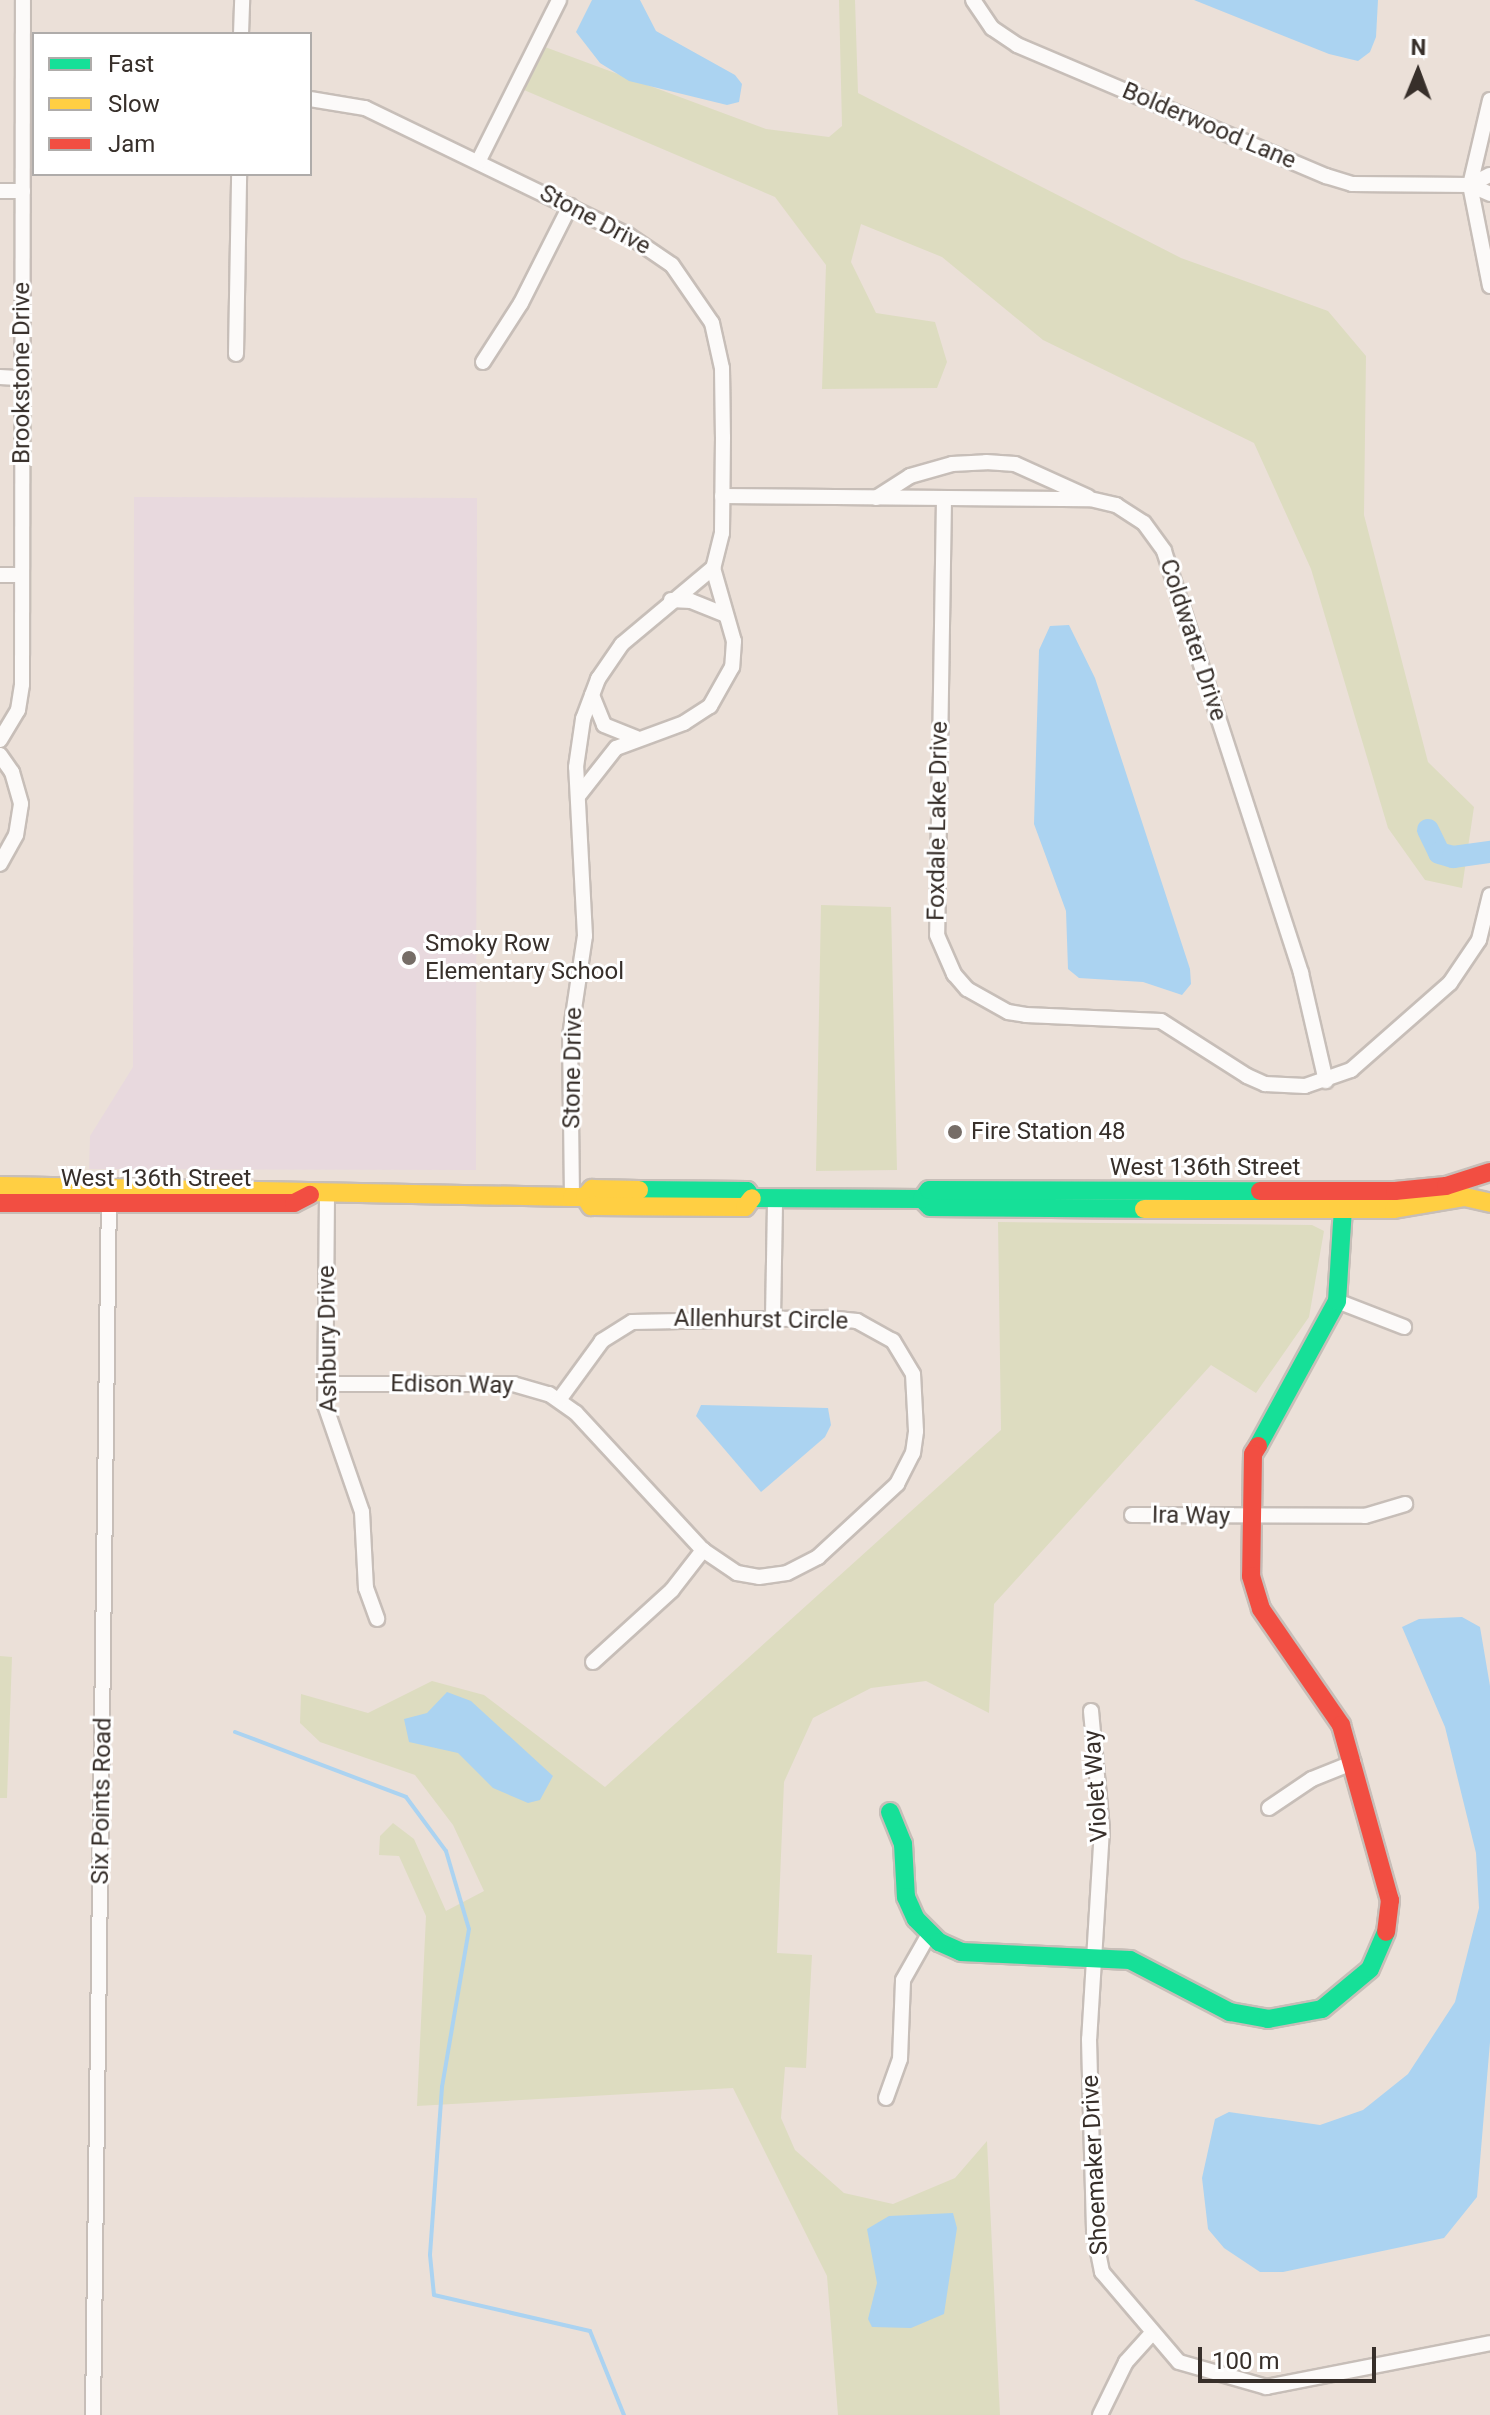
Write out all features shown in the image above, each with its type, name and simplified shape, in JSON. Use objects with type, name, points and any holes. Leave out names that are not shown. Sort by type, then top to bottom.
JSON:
[{"type":"street","name":"Brookstone Drive","points":[[0,740],[21,698],[23,191],[28,109],[23,0]]},
{"type":"street","points":[[241,32],[242,0]]},
{"type":"street","points":[[478,162],[548,7],[559,0]]},
{"type":"street","name":"Bolderwood Lane","points":[[973,0],[992,28],[1017,45],[1326,176],[1352,184],[1470,185],[1490,194]]},
{"type":"street","name":"Stone Drive","points":[[312,99],[365,108],[655,250],[685,279],[712,323],[722,368],[722,533],[713,568],[734,654],[721,694],[698,716],[637,738],[604,759],[579,795]]},
{"type":"street","points":[[1490,100],[1470,185],[1490,286]]},
{"type":"street","name":"Bolderwood Lane","points":[[1470,185],[1490,175]]},
{"type":"street","points":[[236,354],[239,176]]},
{"type":"street","points":[[0,191],[23,191]]},
{"type":"street","points":[[483,362],[521,303],[570,206]]},
{"type":"street","points":[[0,377],[22,378]]},
{"type":"street","points":[[876,498],[910,476],[952,464],[986,462],[1015,464],[1090,499]]},
{"type":"street","name":"Coldwater Drive","points":[[722,496],[1090,499],[1131,512],[1164,551],[1301,973],[1326,1081]]},
{"type":"street","name":"Foxdale Lake Drive","points":[[944,499],[936,909],[937,935],[954,974],[967,989],[1008,1012],[1146,1017],[1174,1028],[1265,1084],[1326,1081]]},
{"type":"street","name":"Stone Drive","points":[[578,1197],[570,1036],[585,936],[579,739],[592,695],[622,644],[713,568]]},
{"type":"street","points":[[0,575],[22,575]]},
{"type":"street","points":[[671,600],[691,601],[724,614]]},
{"type":"street","points":[[592,695],[604,725],[637,738]]},
{"type":"street","points":[[0,755],[21,804],[16,835],[0,864]]},
{"type":"street","points":[[1326,1081],[1351,1070],[1450,983],[1479,940],[1490,895]]},
{"type":"street","name":"West 136th Street","points":[[1344,1201],[1423,1189],[1490,1172]]},
{"type":"street","name":"West 136th Street","points":[[0,1186],[109,1195]]},
{"type":"street","name":"West 136th Street","points":[[0,1203],[109,1195],[295,1188],[318,1195],[578,1197],[592,1189],[747,1191],[752,1198],[922,1199],[929,1190],[1344,1201],[1415,1207],[1465,1197],[1490,1203]]},
{"type":"street","name":"Six Points Road","points":[[93,2415],[109,1195]]},
{"type":"street","name":"Ashbury Drive","points":[[318,1195],[329,1419],[362,1512],[366,1588],[377,1619]]},
{"type":"street","points":[[773,1318],[775,1198]]},
{"type":"street","points":[[890,1812],[903,1844],[906,1897],[929,1934],[975,1955],[1130,1960],[1249,2017],[1289,2019],[1338,2000],[1377,1957],[1389,1915],[1385,1872],[1354,1762],[1341,1725],[1254,1592],[1251,1517],[1258,1437],[1337,1301],[1344,1201]]},
{"type":"street","points":[[1337,1301],[1404,1327]]},
{"type":"street","name":"Allenhurst Circle","points":[[559,1400],[602,1341],[632,1322],[773,1318],[857,1321],[893,1341],[917,1390],[913,1453],[897,1484],[801,1568],[759,1577],[737,1573],[703,1550]]},
{"type":"street","name":"Edison Way","points":[[325,1384],[513,1384],[559,1400],[703,1550]]},
{"type":"street","name":"Ira Way","points":[[1132,1515],[1365,1516],[1405,1504]]},
{"type":"street","points":[[593,1662],[672,1590],[703,1550]]},
{"type":"street","name":"Violet Way","points":[[1090,1957],[1102,1829],[1091,1711]]},
{"type":"street","points":[[1269,1808],[1312,1779],[1354,1762]]},
{"type":"street","points":[[886,2098],[900,2059],[903,1980],[929,1934]]},
{"type":"street","name":"Shoemaker Drive","points":[[1090,1957],[1096,2253],[1112,2287],[1151,2334],[1190,2367],[1266,2387],[1291,2386],[1490,2343]]},
{"type":"street","points":[[1100,2415],[1126,2362],[1151,2334]]},
{"type":"shaded area","points":[[134,497],[477,498],[476,1170],[89,1169],[90,1136],[133,1067]]},
{"type":"green space","points":[[839,0],[855,0],[858,93],[1181,258],[1328,311],[1366,356],[1364,515],[1428,762],[1474,807],[1462,888],[1425,880],[1388,828],[1311,569],[1254,443],[1043,340],[942,257],[861,224],[851,262],[876,313],[935,322],[947,362],[937,388],[822,389],[826,265],[775,197],[524,90],[545,47],[766,129],[829,137],[842,126]]},
{"type":"green space","points":[[821,905],[891,907],[897,1170],[816,1171]]},
{"type":"green space","points":[[998,1222],[1312,1225],[1324,1231],[1309,1317],[1256,1393],[1211,1365],[994,1604],[989,1713],[926,1681],[871,1688],[813,1718],[784,1782],[777,1953],[812,1955],[806,2068],[785,2067],[781,2118],[795,2150],[844,2193],[893,2204],[955,2178],[987,2141],[1000,2415],[838,2415],[827,2276],[733,2088],[417,2106],[426,1916],[399,1856],[379,1855],[380,1836],[393,1823],[414,1839],[446,1911],[484,1891],[453,1825],[415,1775],[320,1742],[300,1723],[301,1694],[368,1713],[432,1681],[484,1695],[605,1787],[1001,1430]]},
{"type":"green space","points":[[0,1656],[12,1657],[7,1798],[0,1798]]},
{"type":"water","points":[[592,0],[640,0],[656,31],[735,75],[742,84],[739,102],[727,105],[629,81],[600,63],[576,32]]},
{"type":"water","points":[[1194,0],[1378,0],[1376,37],[1370,52],[1358,61],[1329,54]]},
{"type":"water","points":[[1069,625],[1095,678],[1190,969],[1191,984],[1182,995],[1143,982],[1079,978],[1068,969],[1066,911],[1034,824],[1039,650],[1050,626]]},
{"type":"water","points":[[701,1405],[828,1408],[831,1425],[825,1437],[761,1492],[696,1416]]},
{"type":"water","points":[[1462,1617],[1480,1627],[1490,1686],[1490,2042],[1477,2197],[1444,2238],[1283,2272],[1260,2272],[1224,2248],[1208,2229],[1202,2178],[1215,2119],[1229,2112],[1320,2125],[1363,2110],[1408,2074],[1455,2002],[1479,1908],[1476,1853],[1445,1727],[1402,1627],[1419,1619]]},
{"type":"water","points":[[447,1692],[471,1701],[553,1776],[540,1800],[528,1803],[493,1788],[458,1753],[409,1742],[404,1719],[427,1713]]},
{"type":"water","points":[[953,2213],[957,2228],[944,2314],[911,2328],[872,2327],[868,2319],[877,2283],[867,2229],[889,2216]]},
{"type":"waterway","points":[[1428,830],[1439,853],[1453,857],[1490,852]]},
{"type":"waterway","points":[[235,1732],[406,1797],[446,1851],[469,1929],[442,2087],[430,2255],[434,2295],[590,2331],[624,2415]]},
{"type":"traffic: fast","points":[[639,1190],[747,1191],[752,1198],[922,1199],[930,1207],[1144,1209]]},
{"type":"traffic: fast","points":[[922,1199],[929,1190],[1260,1191]]},
{"type":"traffic: fast","points":[[1258,1446],[1337,1301],[1344,1192]]},
{"type":"traffic: fast","points":[[890,1812],[903,1844],[906,1897],[916,1919],[939,1942],[961,1952],[1130,1960],[1230,2012],[1268,2019],[1322,2009],[1370,1969],[1386,1932]]},
{"type":"traffic: slow","points":[[0,1186],[572,1197],[585,1197],[592,1189],[639,1190]]},
{"type":"traffic: slow","points":[[585,1197],[591,1206],[745,1207],[752,1198]]},
{"type":"traffic: slow","points":[[1144,1209],[1394,1209],[1465,1197],[1490,1203]]},
{"type":"traffic: jam","points":[[1260,1191],[1395,1191],[1446,1186],[1490,1172]]},
{"type":"traffic: jam","points":[[0,1203],[294,1203],[310,1195]]},
{"type":"traffic: jam","points":[[1258,1446],[1253,1454],[1251,1576],[1261,1609],[1341,1725],[1390,1900],[1386,1932]]},
{"type":"place","name":"Smoky Row Elementary School","points":[[409,958]]},
{"type":"place","name":"Fire Station 48","points":[[955,1132]]}]
